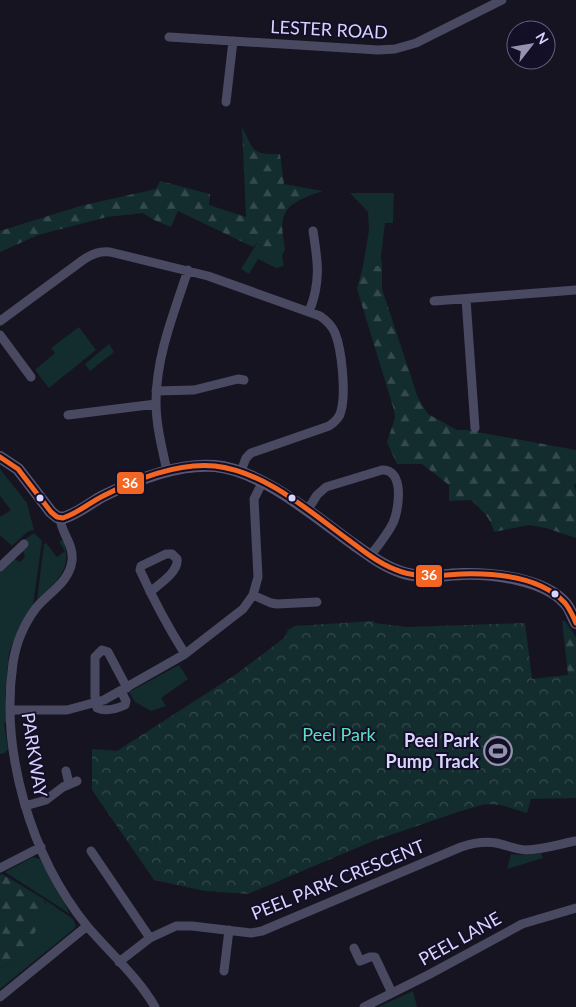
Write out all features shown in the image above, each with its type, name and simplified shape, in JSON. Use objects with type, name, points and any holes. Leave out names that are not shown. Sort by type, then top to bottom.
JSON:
[{"type":"street","name":"LESTER ROAD","points":[[169,38],[378,50],[395,49],[416,43],[502,0]]},
{"type":"street","points":[[226,102],[233,41]]},
{"type":"street","points":[[309,312],[315,298],[318,280],[318,265],[313,231]]},
{"type":"street","points":[[0,321],[83,260],[92,254],[102,251],[188,270],[222,280],[324,319],[335,333],[340,376],[341,412],[333,423],[251,453],[246,458],[241,471]]},
{"type":"street","points":[[167,471],[160,438],[156,391],[160,361],[188,270]]},
{"type":"street","points":[[434,301],[576,290]]},
{"type":"street","points":[[466,298],[474,428]]},
{"type":"street","points":[[0,335],[30,372]]},
{"type":"street","points":[[156,391],[194,390],[238,379],[244,380]]},
{"type":"street","points":[[74,417],[156,404]]},
{"type":"street","points":[[0,457],[18,469],[51,512],[60,518],[66,517],[110,493],[167,471],[186,466],[224,467],[241,471],[263,481],[370,556],[389,567],[411,575],[481,575],[515,579],[533,584],[552,591],[571,605],[576,623]]},
{"type":"street","points":[[306,511],[319,492],[326,487],[382,470],[392,472],[397,481],[397,512],[392,524],[370,556]]},
{"type":"street","points":[[10,710],[67,710],[96,703],[184,654],[236,615],[249,603],[258,577],[254,499],[263,481]]},
{"type":"street","name":"PARKWAY","points":[[60,518],[61,527],[72,551],[70,568],[63,582],[37,607],[22,632],[13,664],[10,710],[13,753],[17,775],[25,806],[41,847],[61,888],[88,926],[142,988],[155,1007]]},
{"type":"street","points":[[0,567],[18,554],[24,544]]},
{"type":"street","points":[[150,592],[177,566],[177,559],[172,554],[166,554],[140,568],[150,592],[184,654]]},
{"type":"street","points":[[253,596],[277,604],[317,602]]},
{"type":"street","points":[[302,603],[303,613]]},
{"type":"street","points":[[102,650],[108,652],[124,689],[126,704],[117,709],[100,710],[97,708],[96,703],[94,657],[102,650]]},
{"type":"street","points":[[25,806],[46,800],[73,782],[66,771]]},
{"type":"street","name":"PEEL PARK CRESCENT","points":[[119,962],[150,938],[176,926],[184,925],[251,933],[262,931],[474,843],[497,843],[529,850],[576,841]]},
{"type":"street","points":[[0,868],[41,847]]},
{"type":"street","points":[[90,852],[150,938]]},
{"type":"street","name":"PEEL LANE","points":[[364,1007],[522,924],[576,908]]},
{"type":"street","points":[[4,1007],[1,997],[88,926]]},
{"type":"street","points":[[224,971],[229,930]]},
{"type":"street","points":[[354,948],[360,961],[370,956],[375,957],[392,993]]},
{"type":"green space","points":[[242,127],[255,150],[264,153],[280,154],[284,184],[322,191],[302,199],[289,207],[283,221],[284,242],[273,253],[257,243],[253,247],[178,211],[171,227],[143,213],[107,217],[38,235],[0,252],[0,231],[80,206],[156,189],[160,181],[210,194],[209,205],[246,217]]},
{"type":"green space","points":[[350,193],[394,193],[393,223],[385,223],[381,257],[382,266],[363,266],[369,230],[368,212]]},
{"type":"green space","points":[[284,242],[285,250],[282,256],[284,266],[276,268],[258,259],[249,274],[241,269],[257,243],[273,252]]},
{"type":"green space","points":[[363,266],[382,266],[382,289],[418,398],[428,414],[457,430],[467,430],[576,450],[576,483],[574,485],[576,491],[576,538],[546,528],[529,525],[494,532],[488,518],[471,500],[449,501],[449,485],[422,464],[397,464],[387,442],[395,418],[394,410],[357,289]]},
{"type":"green space","points":[[79,327],[96,350],[49,388],[35,370],[55,353],[51,348]]},
{"type":"green space","points":[[109,344],[114,352],[90,371],[85,364]]},
{"type":"green space","points":[[0,469],[27,503],[34,530],[27,532],[12,546],[0,535],[0,517],[11,510],[0,496]]},
{"type":"green space","points":[[34,533],[42,541],[33,605],[19,627],[9,653],[5,696],[6,722],[4,724],[8,749],[5,753],[0,754],[0,571],[12,560],[15,559],[20,562],[25,557],[23,551],[28,544],[24,540]]},
{"type":"green space","points":[[64,541],[66,552],[64,568],[56,581],[37,600],[44,544],[46,543],[57,557],[65,551],[59,542]]},
{"type":"green space","name":"Peel Park","points":[[374,621],[374,623],[407,627],[525,623],[532,679],[576,674],[576,798],[531,799],[527,813],[501,805],[485,804],[373,841],[248,894],[205,891],[154,880],[92,790],[92,749],[117,751],[235,675],[284,638],[288,630],[295,626]]},
{"type":"green space","points":[[562,621],[565,621],[576,637],[576,674],[568,675]]},
{"type":"green space","points":[[179,665],[188,679],[161,698],[166,706],[151,711],[135,702],[129,692]]},
{"type":"green space","points":[[541,853],[543,858],[507,869],[511,854]]},
{"type":"green space","points":[[33,857],[40,859],[70,914],[5,872]]},
{"type":"green space","points":[[2,874],[44,899],[46,909],[25,953],[18,960],[0,968],[0,875]]},
{"type":"green space","points":[[44,899],[73,919],[76,926],[0,989],[0,968],[18,960],[46,903]]},
{"type":"green space","points":[[413,991],[417,1007],[378,1007]]},
{"type":"transit line","name":"36","points":[[0,457],[18,469],[51,512],[57,517],[63,518],[116,490],[157,473],[201,465],[234,470],[252,476],[287,495],[381,563],[402,572],[416,575],[489,574],[531,582],[544,587],[565,603],[576,623]]},
{"type":"place","name":"Peel Park Pump Track","points":[[498,751]]}]
